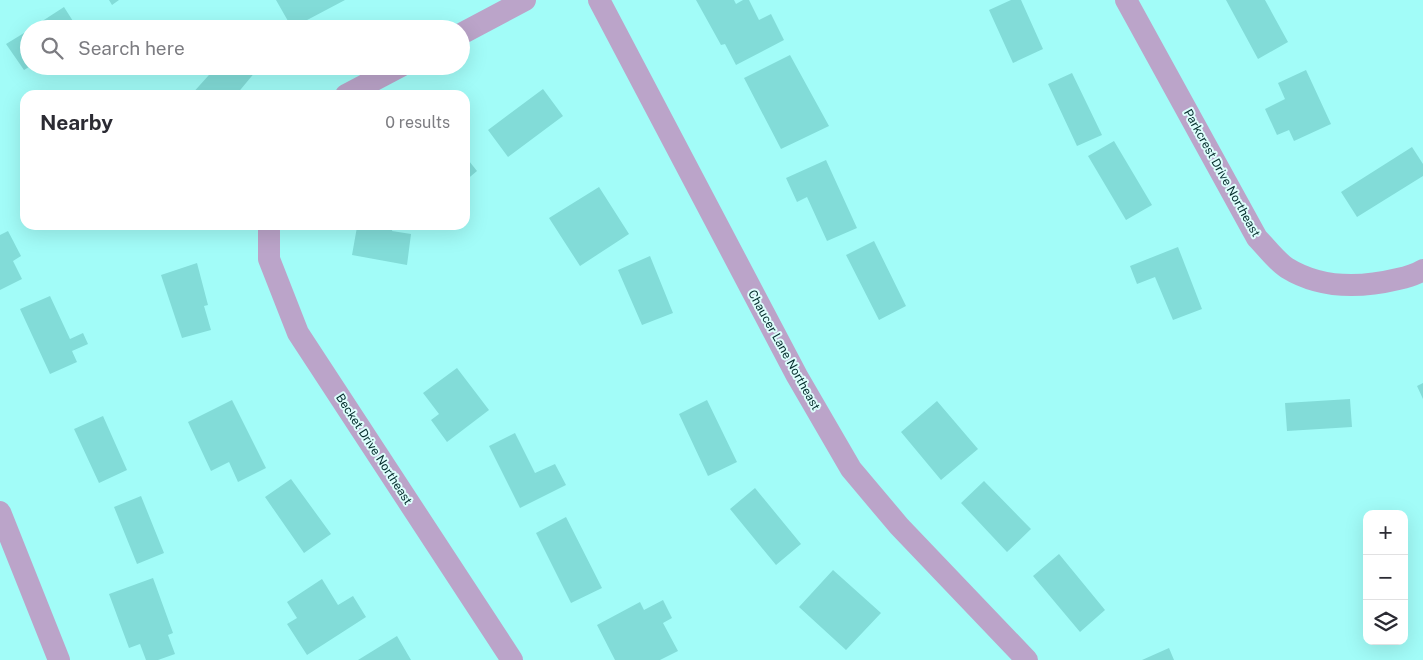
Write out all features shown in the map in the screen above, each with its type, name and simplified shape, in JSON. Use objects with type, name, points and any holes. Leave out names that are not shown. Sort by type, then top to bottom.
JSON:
[{"type":"street","points":[[470,29],[525,0]]},
{"type":"street","name":"Chaucer Lane Northeast","points":[[599,0],[797,376],[851,469],[899,526],[1027,660]]},
{"type":"street","name":"Parkcrest Drive Northeast","points":[[1126,0],[1258,238],[1285,267],[1312,281],[1346,286],[1380,283],[1417,274],[1423,270]]},
{"type":"street","points":[[355,90],[383,75]]},
{"type":"street","name":"Becket Drive Northeast","points":[[269,230],[269,259],[298,333],[512,660]]},
{"type":"street","points":[[0,512],[59,660]]},
{"type":"building","points":[[109,0],[119,0],[112,5]]},
{"type":"building","points":[[276,0],[345,0],[307,20],[287,20]]},
{"type":"building","points":[[696,0],[734,0],[736,4],[743,0],[749,0],[759,20],[771,14],[784,40],[736,65],[725,44],[721,45]]},
{"type":"building","points":[[1011,0],[1021,0],[1043,49],[1013,63],[989,10]]},
{"type":"building","points":[[1226,0],[1265,0],[1288,42],[1258,59]]},
{"type":"building","points":[[64,7],[72,20],[44,20]]},
{"type":"building","points":[[20,35],[20,64],[6,44]]},
{"type":"building","points":[[790,55],[829,126],[781,149],[744,78]]},
{"type":"building","points":[[1306,70],[1331,124],[1294,141],[1289,130],[1277,135],[1265,109],[1285,99],[1278,83]]},
{"type":"building","points":[[1072,73],[1102,135],[1077,146],[1048,84]]},
{"type":"building","points":[[209,75],[253,75],[240,90],[195,90]]},
{"type":"building","points":[[543,89],[563,116],[508,157],[488,130]]},
{"type":"building","points":[[1114,141],[1152,205],[1126,220],[1088,156]]},
{"type":"building","points":[[1412,147],[1423,164],[1423,176],[1357,217],[1341,192]]},
{"type":"building","points":[[826,160],[857,228],[827,241],[807,197],[797,202],[786,178]]},
{"type":"building","points":[[470,162],[477,171],[470,177]]},
{"type":"building","points":[[599,187],[629,234],[580,266],[549,218]]},
{"type":"building","points":[[356,230],[392,230],[411,234],[407,265],[352,255]]},
{"type":"building","points":[[8,231],[21,256],[13,261],[22,279],[0,290],[0,235]]},
{"type":"building","points":[[874,241],[906,306],[879,320],[846,255]]},
{"type":"building","points":[[1178,247],[1202,309],[1173,320],[1155,277],[1137,284],[1130,266]]},
{"type":"building","points":[[650,256],[673,313],[642,325],[618,270]]},
{"type":"building","points":[[197,263],[208,305],[204,306],[211,330],[182,338],[161,275]]},
{"type":"building","points":[[50,296],[70,339],[83,333],[88,344],[72,351],[77,362],[50,374],[20,309]]},
{"type":"building","points":[[457,368],[489,410],[447,442],[431,420],[439,414],[423,393]]},
{"type":"building","points":[[1423,383],[1423,399],[1417,386]]},
{"type":"building","points":[[1350,399],[1352,427],[1287,431],[1285,403]]},
{"type":"building","points":[[232,400],[266,468],[238,482],[229,462],[211,471],[188,422]]},
{"type":"building","points":[[707,400],[737,462],[708,476],[679,414]]},
{"type":"building","points":[[937,401],[978,449],[941,480],[901,432]]},
{"type":"building","points":[[103,416],[127,470],[99,483],[74,429]]},
{"type":"building","points":[[515,433],[535,473],[555,464],[566,485],[520,508],[489,446]]},
{"type":"building","points":[[291,479],[331,534],[304,553],[265,497]]},
{"type":"building","points":[[984,481],[1031,529],[1007,552],[961,503]]},
{"type":"building","points":[[755,488],[801,544],[776,565],[730,509]]},
{"type":"building","points":[[141,496],[164,553],[137,564],[114,507]]},
{"type":"building","points":[[566,517],[602,588],[571,603],[536,533]]},
{"type":"building","points":[[1059,554],[1105,610],[1080,632],[1033,576]]},
{"type":"building","points":[[833,570],[881,613],[846,650],[799,607]]},
{"type":"building","points":[[153,578],[173,633],[168,635],[175,654],[158,660],[146,660],[140,644],[129,648],[109,594]]},
{"type":"building","points":[[322,579],[338,605],[353,596],[366,617],[307,655],[287,624],[297,618],[287,602]]},
{"type":"building","points":[[663,600],[672,618],[663,623],[678,651],[660,660],[615,660],[597,625],[640,602],[644,610]]},
{"type":"building","points":[[397,636],[411,660],[358,660]]},
{"type":"building","points":[[1169,648],[1174,660],[1142,660]]}]
